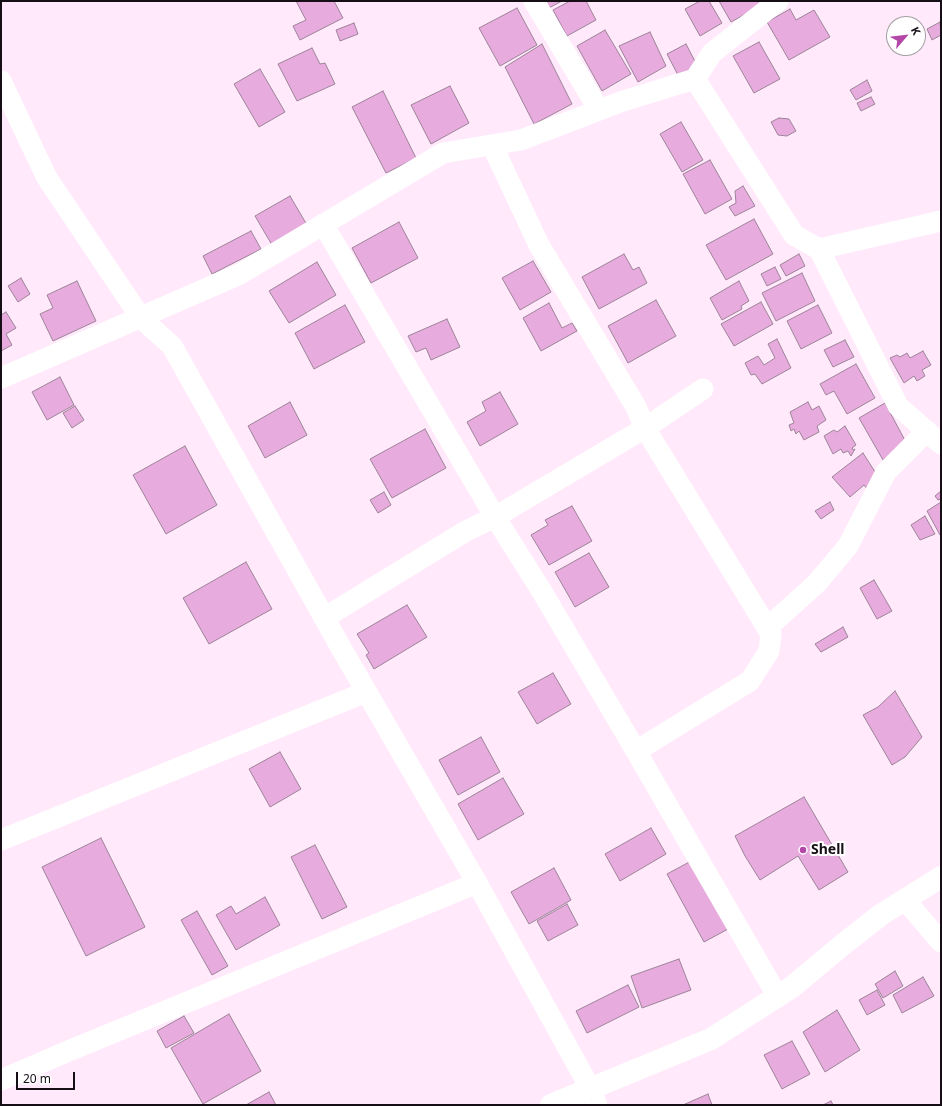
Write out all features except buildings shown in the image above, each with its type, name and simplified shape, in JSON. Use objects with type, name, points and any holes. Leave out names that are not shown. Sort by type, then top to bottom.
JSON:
[{"type":"street","points":[[534,1],[599,110]]},
{"type":"street","points":[[1,378],[240,274],[443,154],[521,140],[623,101],[695,79],[712,53],[778,1]]},
{"type":"street","points":[[695,79],[794,235],[819,250],[898,406],[934,438],[886,472],[848,546],[817,583],[767,628]]},
{"type":"street","points":[[1,81],[47,178],[141,318],[172,346],[324,618],[477,884],[594,1097]]},
{"type":"street","points":[[492,145],[539,245],[636,407],[644,428],[771,634],[769,651],[750,681],[636,751]]},
{"type":"street","points":[[819,250],[941,220]]},
{"type":"street","points":[[324,224],[495,517],[541,590],[636,751],[778,997]]},
{"type":"street","points":[[324,618],[466,531],[495,517],[644,428],[703,389]]},
{"type":"street","points":[[1,840],[366,692]]},
{"type":"street","points":[[551,1105],[594,1097],[711,1039],[778,997],[882,914],[941,877]]},
{"type":"street","points":[[1,1080],[477,884]]},
{"type":"street","points":[[905,900],[941,942]]},
{"type":"place","name":"Shell","points":[[803,850]]}]
